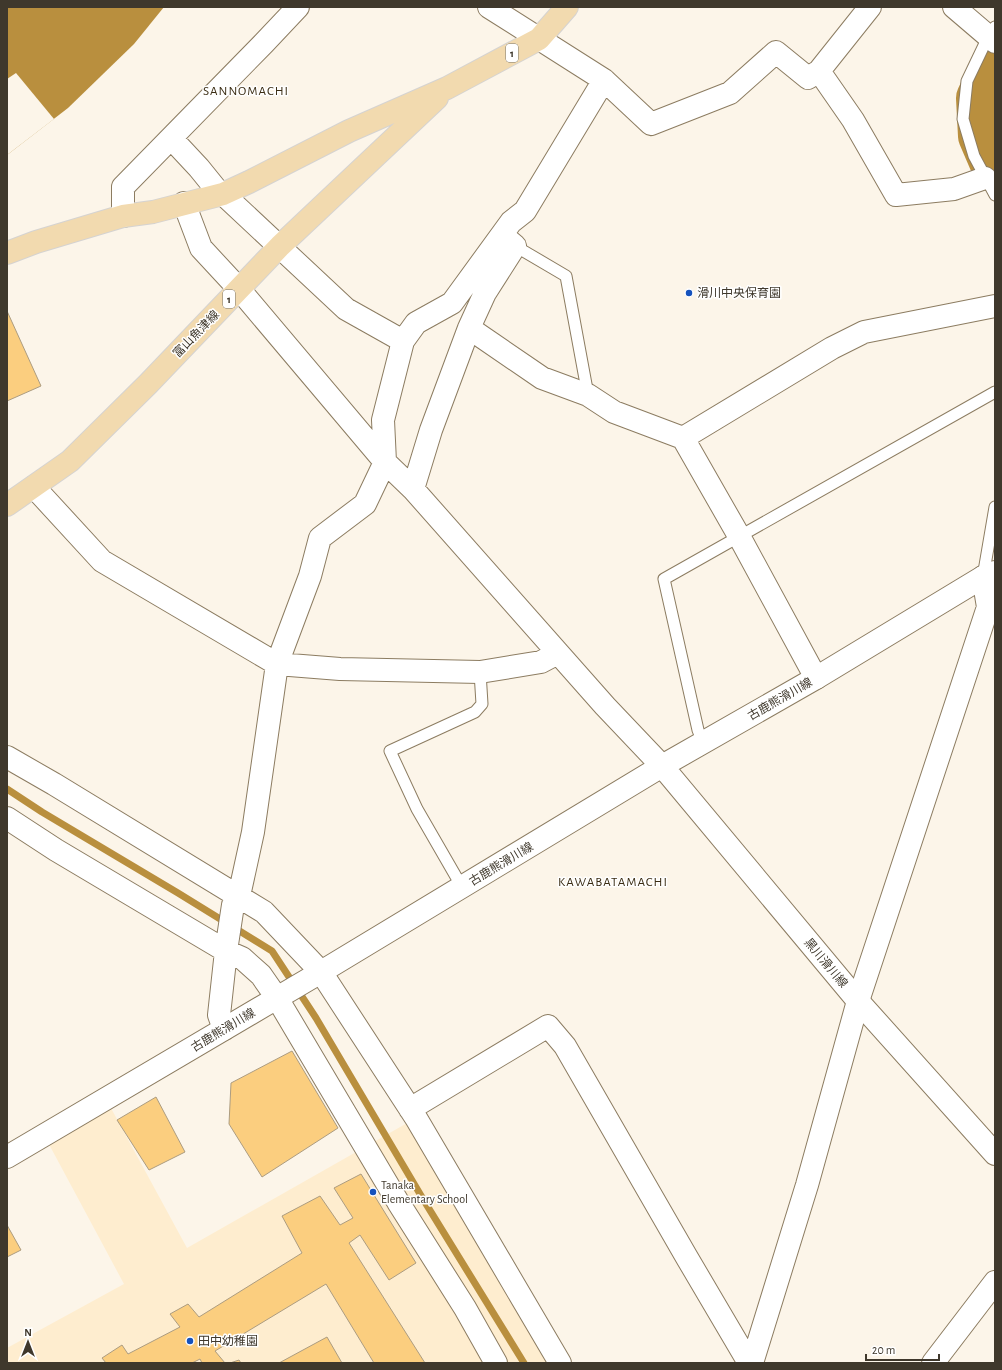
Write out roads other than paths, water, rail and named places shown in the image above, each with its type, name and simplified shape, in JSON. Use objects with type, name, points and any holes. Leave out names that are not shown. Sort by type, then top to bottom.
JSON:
[{"type":"main road","name":"富山魚津線","points":[[7,253],[36,242],[124,216],[152,212],[222,194],[249,182],[349,131],[447,88],[539,39],[567,7]]},
{"type":"main road","name":"富山魚津線","points":[[7,505],[70,461],[148,384],[280,246],[447,88]]},
{"type":"street","points":[[124,216],[123,187],[298,7]]},
{"type":"street","points":[[489,7],[604,80],[651,124],[730,93],[776,52],[808,78],[819,71],[870,7]]},
{"type":"street","points":[[954,7],[993,35]]},
{"type":"street","points":[[819,71],[853,120],[896,195],[990,187]]},
{"type":"street","points":[[413,489],[431,430],[469,328],[509,240],[511,222],[525,211],[604,80]]},
{"type":"street","points":[[171,138],[222,194],[280,246],[346,309],[403,341]]},
{"type":"street","name":"黒川滑川線","points":[[184,203],[201,248],[239,289],[385,462],[413,489],[605,706],[662,766],[858,1001],[995,1154]]},
{"type":"street","points":[[224,1029],[219,1015],[226,951],[234,905],[239,896],[253,832],[276,664],[310,576],[320,538],[365,504],[385,462],[383,420],[403,341],[416,323],[452,303],[509,240]]},
{"type":"street","points":[[683,438],[832,348],[864,332],[995,306]]},
{"type":"street","points":[[469,328],[542,378],[588,395],[614,412],[683,438],[739,536],[816,678]]},
{"type":"street","points":[[34,487],[102,561],[276,664],[340,669],[480,672],[541,662],[558,653]]},
{"type":"street","points":[[752,1363],[807,1186],[858,1001],[988,607],[989,574]]},
{"type":"street","name":"古鹿熊滑川線","points":[[7,1157],[321,972],[662,766],[816,678],[989,574]]},
{"type":"street","points":[[7,757],[264,912],[321,972],[410,1109],[560,1363]]},
{"type":"street","points":[[7,818],[56,850],[226,951],[242,958],[260,975],[276,998],[496,1363]]},
{"type":"street","points":[[410,1109],[548,1026],[565,1046],[749,1363]]},
{"type":"street","points":[[933,1363],[995,1282]]},
{"type":"lane","points":[[990,187],[974,156],[963,119],[966,81],[993,35]]},
{"type":"lane","points":[[509,240],[566,276],[588,395]]},
{"type":"lane","points":[[703,743],[698,730],[664,579],[995,392]]},
{"type":"lane","points":[[989,574],[995,507]]},
{"type":"lane","points":[[462,887],[417,809],[390,751],[475,712],[482,704],[480,672]]},
{"type":"waterway","points":[[995,62],[978,98],[980,136],[995,171]]},
{"type":"waterway","points":[[7,789],[42,812],[272,951],[316,1018],[423,1199],[524,1363]]},
{"type":"place","name":"滑川中央保育園","points":[[689,293]]},
{"type":"place","name":"Tanaka Elementary School","points":[[373,1192]]},
{"type":"place","name":"田中幼稚園","points":[[190,1341]]},
{"type":"district","name":"SANNOMACHI","points":[[246,91]]},
{"type":"district","name":"KAWABATAMACHI","points":[[613,882]]}]
